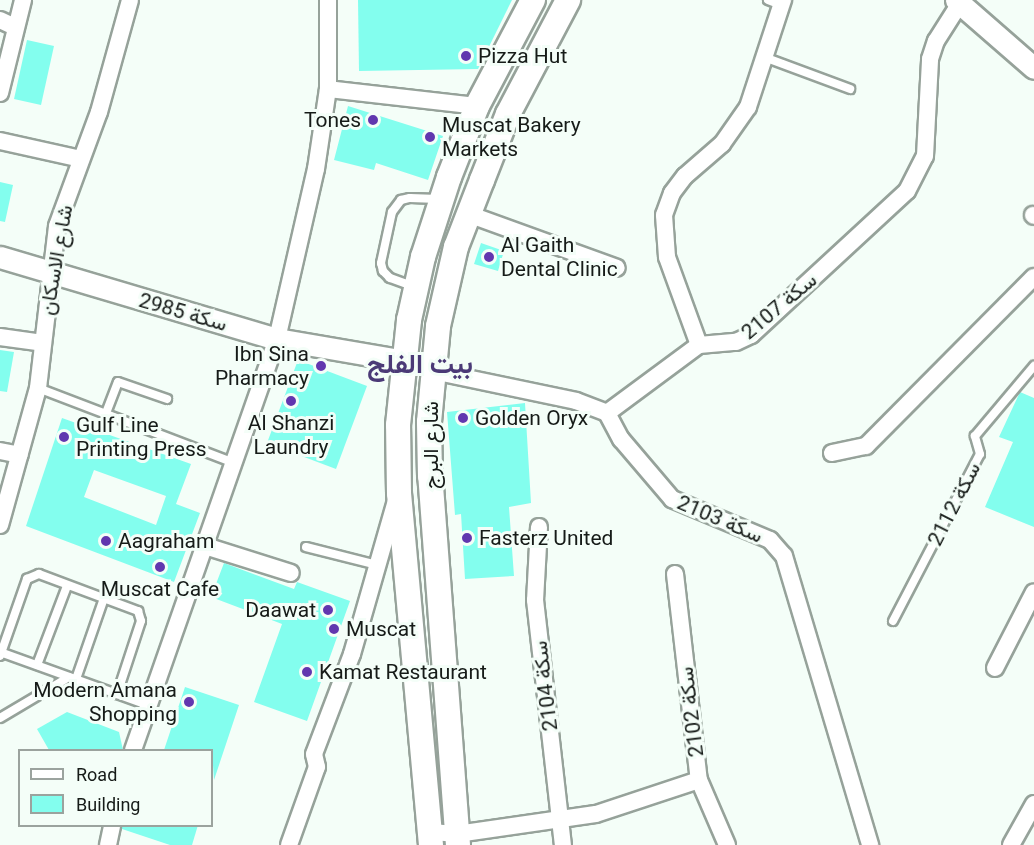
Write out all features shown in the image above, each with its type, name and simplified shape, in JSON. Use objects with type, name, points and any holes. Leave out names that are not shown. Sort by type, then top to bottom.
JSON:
[{"type":"main road","name":"شارع البرج","points":[[431,838],[399,493],[398,425],[404,361],[416,287],[442,200],[477,106],[533,0]]},
{"type":"main road","name":"شارع البرج","points":[[457,839],[432,519],[429,422],[433,370],[444,293],[468,214],[508,114],[568,0]]},
{"type":"street","points":[[0,93],[8,23],[23,0]]},
{"type":"street","name":"شارع الاسكان","points":[[0,525],[38,388],[57,226],[99,112],[130,0]]},
{"type":"street","points":[[133,749],[202,545],[277,339],[316,169],[328,89],[328,0]]},
{"type":"street","points":[[959,1],[1034,69]]},
{"type":"street","name":"سكة 2107","points":[[699,345],[736,342],[751,335],[907,191],[919,175],[925,156],[930,59],[936,41],[959,1]]},
{"type":"street","points":[[433,370],[576,401],[607,413],[699,345],[667,257],[664,215],[672,193],[685,176],[736,127],[748,107],[778,2]]},
{"type":"street","points":[[328,89],[477,106]]},
{"type":"street","points":[[0,141],[81,159]]},
{"type":"street","points":[[468,214],[617,268]]},
{"type":"street","name":"سكة 2985","points":[[0,257],[277,339],[404,361]]},
{"type":"street","points":[[832,453],[866,446],[1034,277]]},
{"type":"street","points":[[0,337],[44,343]]},
{"type":"street","name":"سكة 2103","points":[[607,413],[621,439],[672,499],[756,531],[784,556],[870,845]]},
{"type":"street","points":[[0,451],[20,455]]},
{"type":"street","points":[[289,845],[317,767],[314,754],[352,654],[399,493]]},
{"type":"street","name":"سكة 2104","points":[[539,528],[535,600],[563,845]]},
{"type":"street","points":[[202,545],[291,573]]},
{"type":"street","name":"سكة 2102","points":[[675,574],[699,780],[727,845]]},
{"type":"street","points":[[995,668],[1034,592]]},
{"type":"street","points":[[431,838],[457,839],[596,814],[699,780]]},
{"type":"street","points":[[1011,845],[1034,804]]},
{"type":"street","points":[[108,845],[112,827]]},
{"type":"lane","points":[[764,57],[849,90]]},
{"type":"lane","points":[[416,287],[390,278],[383,271],[381,262],[392,212],[401,200],[410,198],[442,200]]},
{"type":"lane","name":"سكة 2112","points":[[893,621],[980,454],[975,436],[1034,366]]},
{"type":"lane","points":[[106,413],[118,382],[167,399]]},
{"type":"lane","points":[[38,388],[232,462]]},
{"type":"lane","points":[[306,547],[377,566]]},
{"type":"lane","points":[[117,694],[141,621],[138,611],[39,574],[27,579],[0,654],[38,665],[73,678],[147,705]]},
{"type":"lane","points":[[38,665],[67,586]]},
{"type":"lane","points":[[0,718],[73,678],[104,598]]},
{"type":"building","points":[[358,0],[512,0],[478,69],[359,71]]},
{"type":"building","points":[[27,40],[54,46],[41,105],[14,99]]},
{"type":"building","points":[[348,106],[443,136],[428,180],[376,163],[374,170],[334,160]]},
{"type":"building","points":[[0,182],[13,185],[5,222],[0,221]]},
{"type":"building","name":"Al Gaith Dental Clinic","points":[[481,243],[504,251],[498,271],[474,264]]},
{"type":"building","points":[[0,350],[14,352],[7,392],[0,391]]},
{"type":"building","points":[[298,360],[367,386],[336,469],[267,443]]},
{"type":"building","points":[[1020,392],[1034,398],[1034,527],[985,507],[1013,442],[999,437]]},
{"type":"building","points":[[525,403],[531,503],[509,507],[514,576],[465,579],[461,514],[455,515],[447,412]]},
{"type":"building","points":[[62,418],[191,464],[176,504],[200,513],[174,582],[26,526]],"holes":[[[94,470],[166,496],[156,525],[84,497]]]},
{"type":"building","points":[[224,563],[294,589],[297,582],[350,601],[307,721],[254,702],[282,624],[211,597]]},
{"type":"building","points":[[185,687],[239,705],[214,780],[213,749],[164,749]]},
{"type":"building","points":[[67,712],[119,732],[123,749],[48,749],[37,729]]},
{"type":"building","points":[[122,827],[197,827],[192,845],[170,845],[122,829]]},
{"type":"place","name":"Pizza Hut","points":[[466,56]]},
{"type":"place","name":"Tones","points":[[373,120]]},
{"type":"place","name":"Muscat Bakery Markets","points":[[430,137]]},
{"type":"place","name":"Al Gaith Dental Clinic","points":[[489,257]]},
{"type":"place","name":"Ibn Sina Pharmacy","points":[[321,366]]},
{"type":"place","name":"Al Shanzi Laundry","points":[[291,401]]},
{"type":"place","name":"Golden Oryx","points":[[463,418]]},
{"type":"place","name":"Gulf Line Printing Press","points":[[64,437]]},
{"type":"place","name":"Fasterz United","points":[[467,538]]},
{"type":"place","name":"Aagraham","points":[[106,541]]},
{"type":"place","name":"Muscat Cafe","points":[[160,567]]},
{"type":"place","name":"Daawat","points":[[328,610]]},
{"type":"place","name":"Muscat","points":[[334,629]]},
{"type":"place","name":"Kamat Restaurant","points":[[307,672]]},
{"type":"place","name":"Modern Amana Shopping","points":[[189,702]]},
{"type":"district","name":"بيت الفلج","points":[[420,365]]}]
